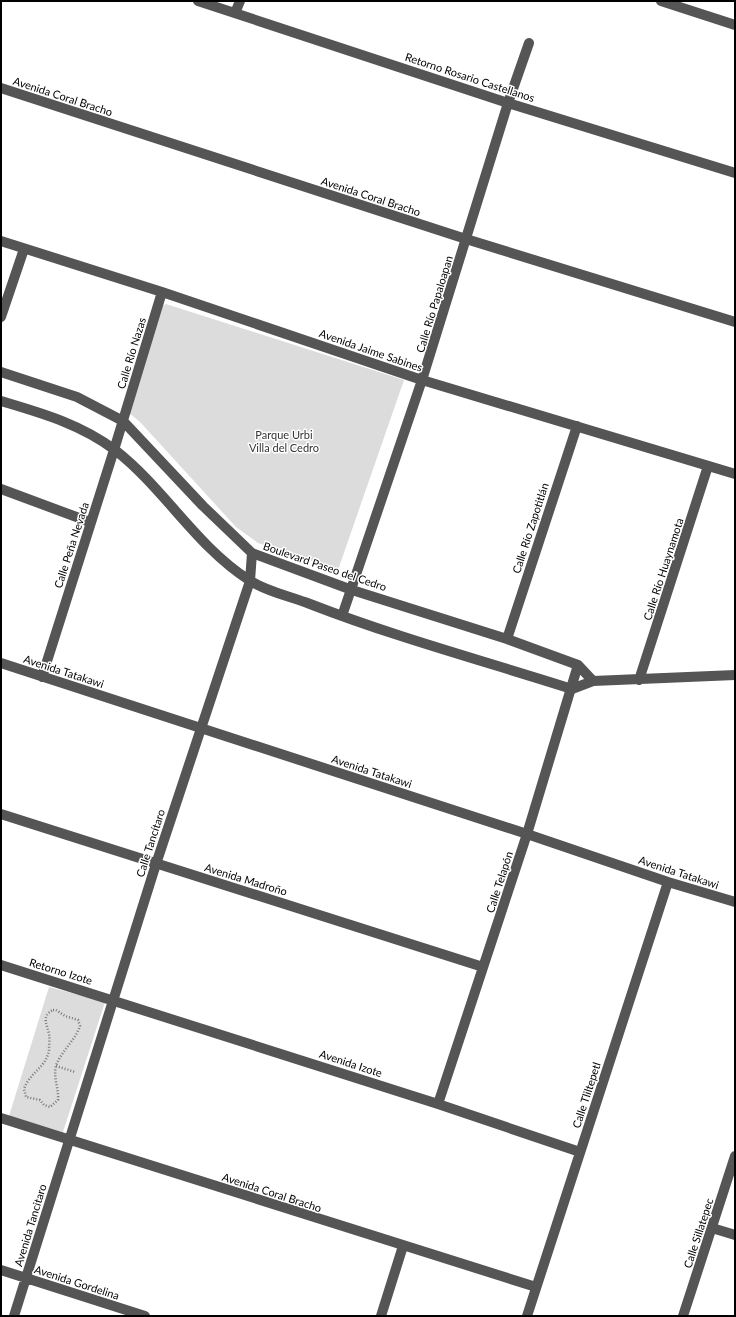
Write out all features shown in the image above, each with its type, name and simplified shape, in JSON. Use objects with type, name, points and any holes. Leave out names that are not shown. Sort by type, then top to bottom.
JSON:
[{"type":"street","name":"Retorno Rosario Castellanos","points":[[198,1],[508,103],[735,173]]},
{"type":"street","points":[[235,13],[240,1]]},
{"type":"street","points":[[661,1],[735,24]]},
{"type":"street","name":"Calle Río Papaloapan","points":[[342,616],[422,380],[508,103],[529,43]]},
{"type":"street","name":"Avenida Coral Bracho","points":[[1,88],[466,239],[735,322]]},
{"type":"street","name":"Avenida Jaime Sabines","points":[[1,241],[162,292],[422,380],[735,474]]},
{"type":"street","points":[[1,317],[24,249]]},
{"type":"street","name":"Calle Río Nazas","points":[[122,421],[162,292]]},
{"type":"street","name":"Boulevard Paseo del Cedro","points":[[1,372],[77,398],[122,421],[203,506],[252,553],[352,590],[507,639],[578,665],[593,682]]},
{"type":"street","points":[[1,401],[58,418],[114,450],[153,486],[222,560],[250,581],[342,616],[572,689],[593,682],[735,675]]},
{"type":"street","name":"Calle Peña Nevada","points":[[42,677],[122,421]]},
{"type":"street","name":"Calle Río Zapotitlán","points":[[507,639],[576,426]]},
{"type":"street","name":"Calle Río Huaynamota","points":[[639,680],[708,466]]},
{"type":"street","points":[[1,489],[90,522]]},
{"type":"street","name":"Calle Tancítaro","points":[[68,1140],[200,728],[250,581],[252,553]]},
{"type":"street","name":"Avenida Tatakawi","points":[[1,663],[527,834],[668,882],[735,902]]},
{"type":"street","name":"Calle Telapón","points":[[438,1104],[527,834],[578,665]]},
{"type":"street","name":"Avenida Madroño","points":[[1,814],[484,967]]},
{"type":"street","name":"Calle Tliltepetl","points":[[527,1316],[668,882]]},
{"type":"street","name":"Retorno Izote","points":[[1,965],[113,1000]]},
{"type":"street","name":"Avenida Izote","points":[[113,1000],[438,1104],[580,1152]]},
{"type":"street","name":"Avenida Coral Bracho","points":[[1,1118],[536,1287]]},
{"type":"street","name":"Avenida Tancitaro","points":[[14,1316],[27,1278],[68,1140]]},
{"type":"street","name":"Calle Sillatepec","points":[[682,1316],[735,1156]]},
{"type":"street","points":[[712,1228],[735,1235]]},
{"type":"street","points":[[381,1316],[403,1246]]},
{"type":"street","name":"Avenida Gordelina","points":[[1,1270],[145,1316]]},
{"type":"path","points":[[53,1010],[78,1020],[80,1026],[75,1039],[62,1054],[56,1066],[54,1079],[58,1092],[58,1100],[50,1108],[44,1105],[40,1100],[26,1097],[24,1089],[29,1078],[40,1068],[48,1056],[50,1036],[45,1017],[47,1013],[53,1010]]},
{"type":"path","points":[[56,1066],[88,1077]]},
{"type":"green space","name":"Parque Urbi Villa del Cedro","points":[[166,304],[404,380],[338,570],[258,543],[236,527],[140,422],[128,412],[123,404],[157,308]]},
{"type":"green space","points":[[49,987],[105,1002],[63,1132],[9,1116]]}]
